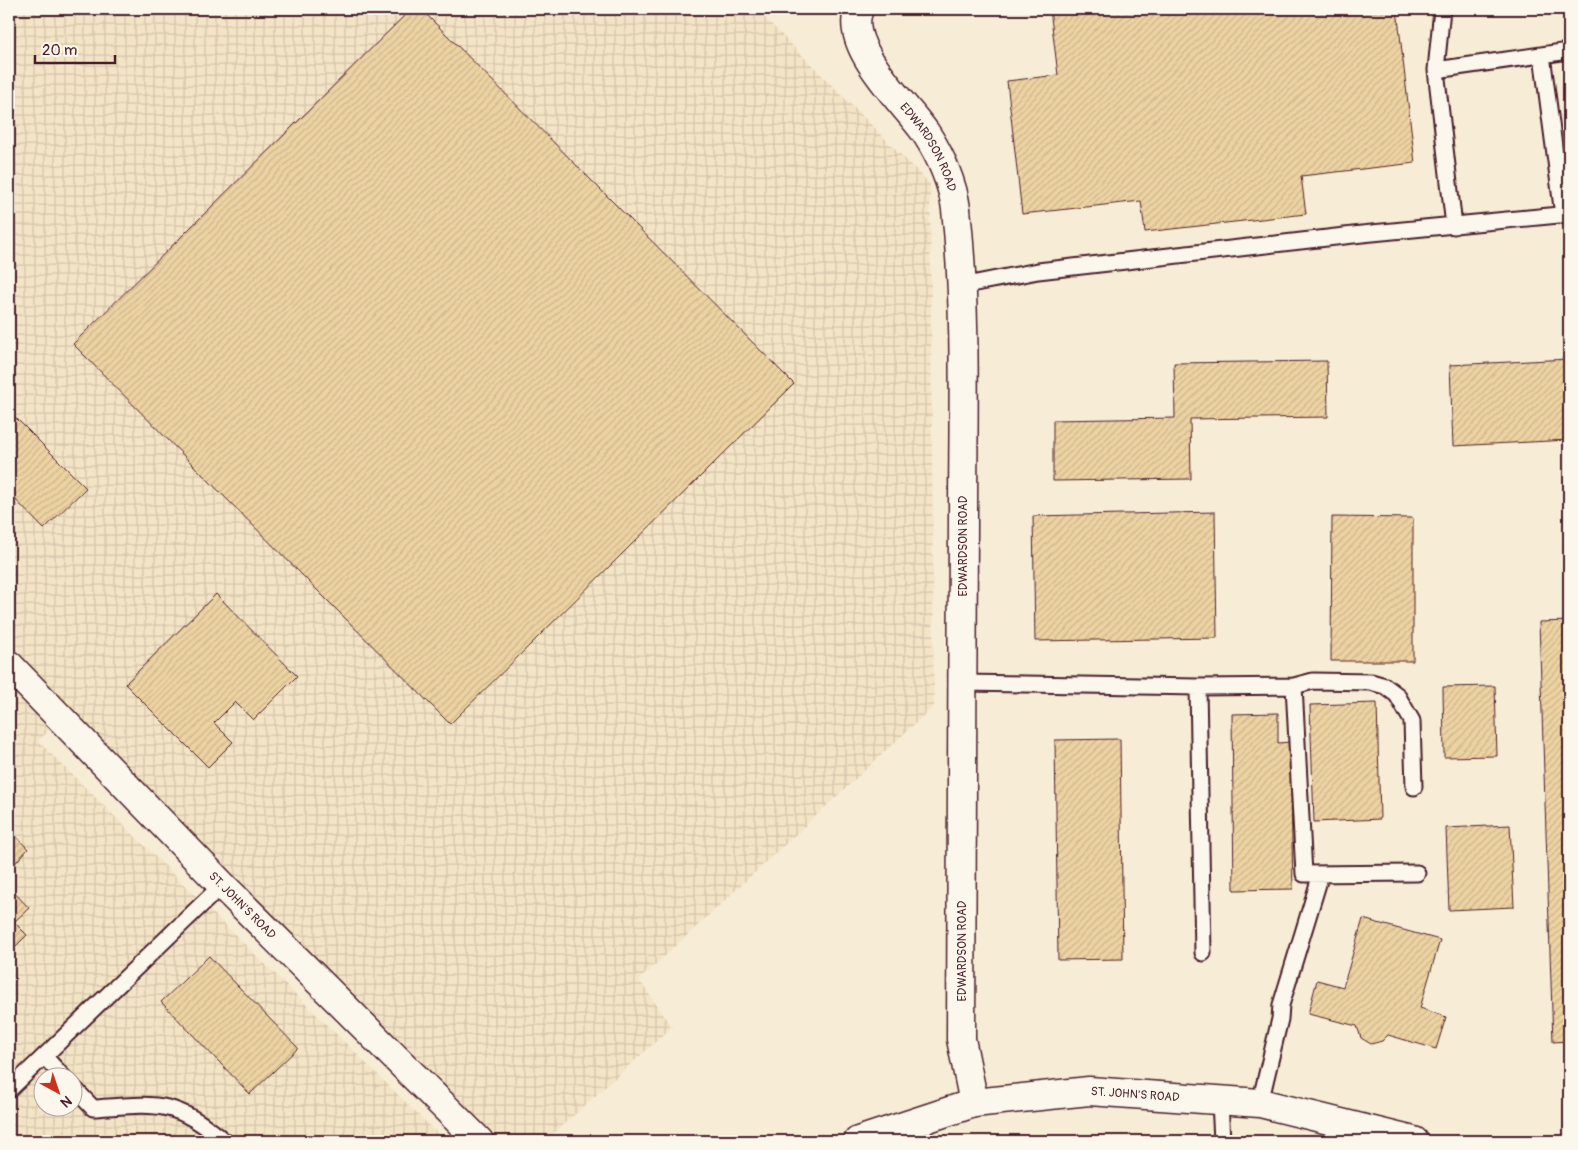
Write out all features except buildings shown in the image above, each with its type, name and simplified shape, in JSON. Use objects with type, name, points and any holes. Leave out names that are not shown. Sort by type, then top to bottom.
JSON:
[{"type":"street","name":"EDWARDSON ROAD","points":[[857,13],[859,42],[873,66],[927,136],[944,167],[955,205],[965,344],[961,1039],[974,1103]]},
{"type":"street","name":"ST. JOHN'S ROAD","points":[[9,665],[222,885],[479,1141]]},
{"type":"street","name":"ST. JOHN'S ROAD","points":[[858,1141],[974,1103],[1088,1091],[1260,1104],[1414,1141]]},
{"type":"lane","points":[[1442,9],[1436,70],[1454,226]]},
{"type":"lane","points":[[1436,70],[1569,51]]},
{"type":"lane","points":[[961,286],[1038,271],[1566,215],[1542,55]]},
{"type":"lane","points":[[964,683],[1198,687],[1294,686],[1313,681],[1370,682],[1385,686],[1397,696],[1412,720],[1414,787]]},
{"type":"lane","points":[[1294,686],[1304,874],[1417,873]]},
{"type":"lane","points":[[1198,687],[1203,953]]},
{"type":"lane","points":[[1260,1104],[1280,1019],[1281,1005],[1321,874]]},
{"type":"lane","points":[[9,1090],[222,885]]},
{"type":"lane","points":[[44,1056],[55,1068]]},
{"type":"lane","points":[[82,1096],[93,1108],[145,1104],[170,1107],[200,1121],[224,1141]]},
{"type":"lane","points":[[1220,1101],[1222,1141]]},
{"type":"shaded area","points":[[9,9],[756,9],[930,184],[934,706],[639,980],[672,1027],[545,1141],[479,1141],[61,719],[38,741],[445,1141],[9,1141]]}]
